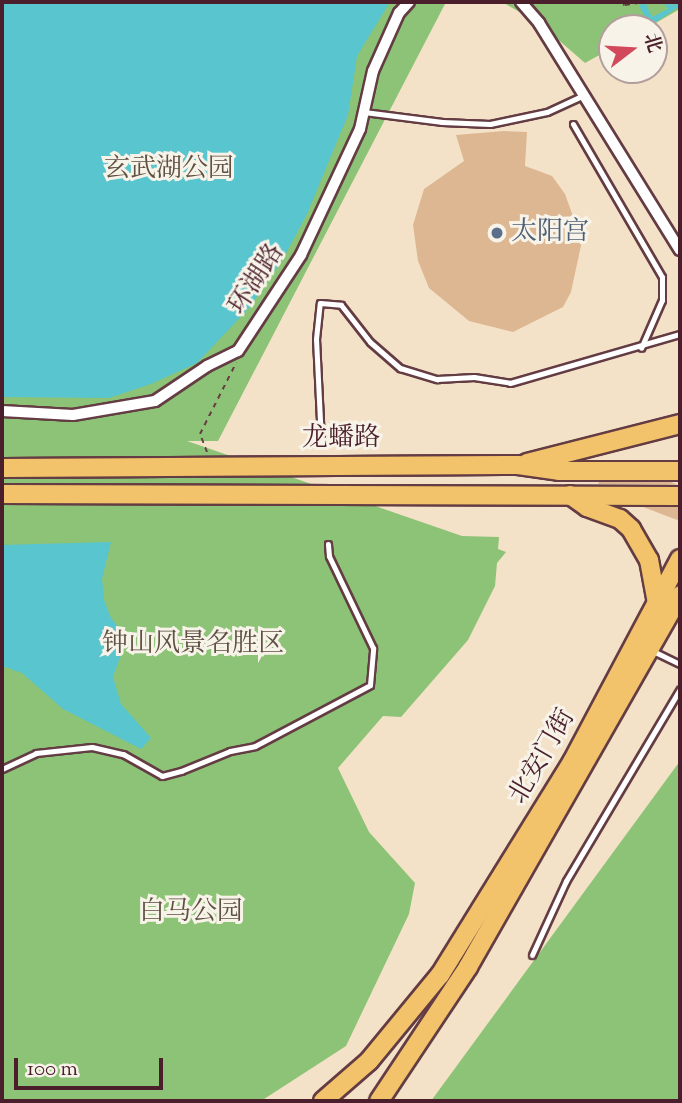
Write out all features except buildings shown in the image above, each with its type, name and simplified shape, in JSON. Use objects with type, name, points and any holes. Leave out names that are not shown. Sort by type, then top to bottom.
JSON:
[{"type":"main road","points":[[518,465],[680,425]]},
{"type":"main road","name":"龙蟠路","points":[[2,468],[518,465],[559,471],[680,471]]},
{"type":"main road","points":[[2,494],[680,496]]},
{"type":"main road","points":[[570,495],[587,507],[620,519],[631,529],[649,560],[657,603]]},
{"type":"main road","name":"北安门街","points":[[323,1101],[369,1061],[440,975],[572,762],[680,559]]},
{"type":"main road","points":[[379,1101],[468,967],[680,594]]},
{"type":"street","name":"环湖路","points":[[2,411],[73,415],[155,401],[207,366],[238,351],[301,256],[360,129],[373,71],[399,13],[409,2]]},
{"type":"street","points":[[521,2],[540,23],[680,250]]},
{"type":"lane","points":[[364,112],[442,122],[490,124],[547,113],[584,95]]},
{"type":"lane","points":[[573,124],[662,276],[662,300],[641,348]]},
{"type":"lane","points":[[321,440],[316,339],[320,303],[341,305],[370,342],[400,368],[437,379],[474,377],[510,383],[582,360],[641,348],[680,334]]},
{"type":"lane","points":[[2,769],[36,754],[92,747],[123,754],[162,776],[230,751],[255,746],[370,685],[373,648],[329,556],[328,544]]},
{"type":"lane","points":[[649,649],[680,664]]},
{"type":"lane","points":[[532,955],[566,881],[680,689]]},
{"type":"path","points":[[613,2],[625,5],[643,2]]},
{"type":"path","points":[[212,466],[200,434],[237,363],[238,351]]},
{"type":"green space","name":"钟山风景名胜区","points":[[2,2],[446,2],[218,441],[187,441],[462,536],[499,537],[498,549],[506,552],[497,563],[495,586],[468,640],[401,717],[383,716],[338,768],[369,832],[415,883],[409,914],[346,1046],[261,1101],[2,1101]]},
{"type":"green space","points":[[502,2],[680,2],[680,9],[668,16],[598,14],[598,56],[585,63],[539,23]]},
{"type":"green space","points":[[680,761],[680,1101],[431,1101]]},
{"type":"water","name":"玄武湖公园","points":[[2,2],[390,2],[357,56],[348,115],[307,214],[283,259],[249,308],[197,363],[151,384],[109,398],[2,397]]},
{"type":"water","points":[[645,2],[651,14],[644,14],[639,6]]},
{"type":"water","points":[[663,2],[672,5],[680,2],[680,6],[668,14],[658,14],[668,9]]},
{"type":"water","points":[[111,542],[102,579],[104,600],[111,618],[127,638],[113,677],[121,704],[151,738],[141,749],[63,709],[22,673],[2,666],[2,545]]},
{"type":"place","name":"太阳宫","points":[[497,233]]},
{"type":"park label","name":"白马公园","points":[[191,913]]}]
